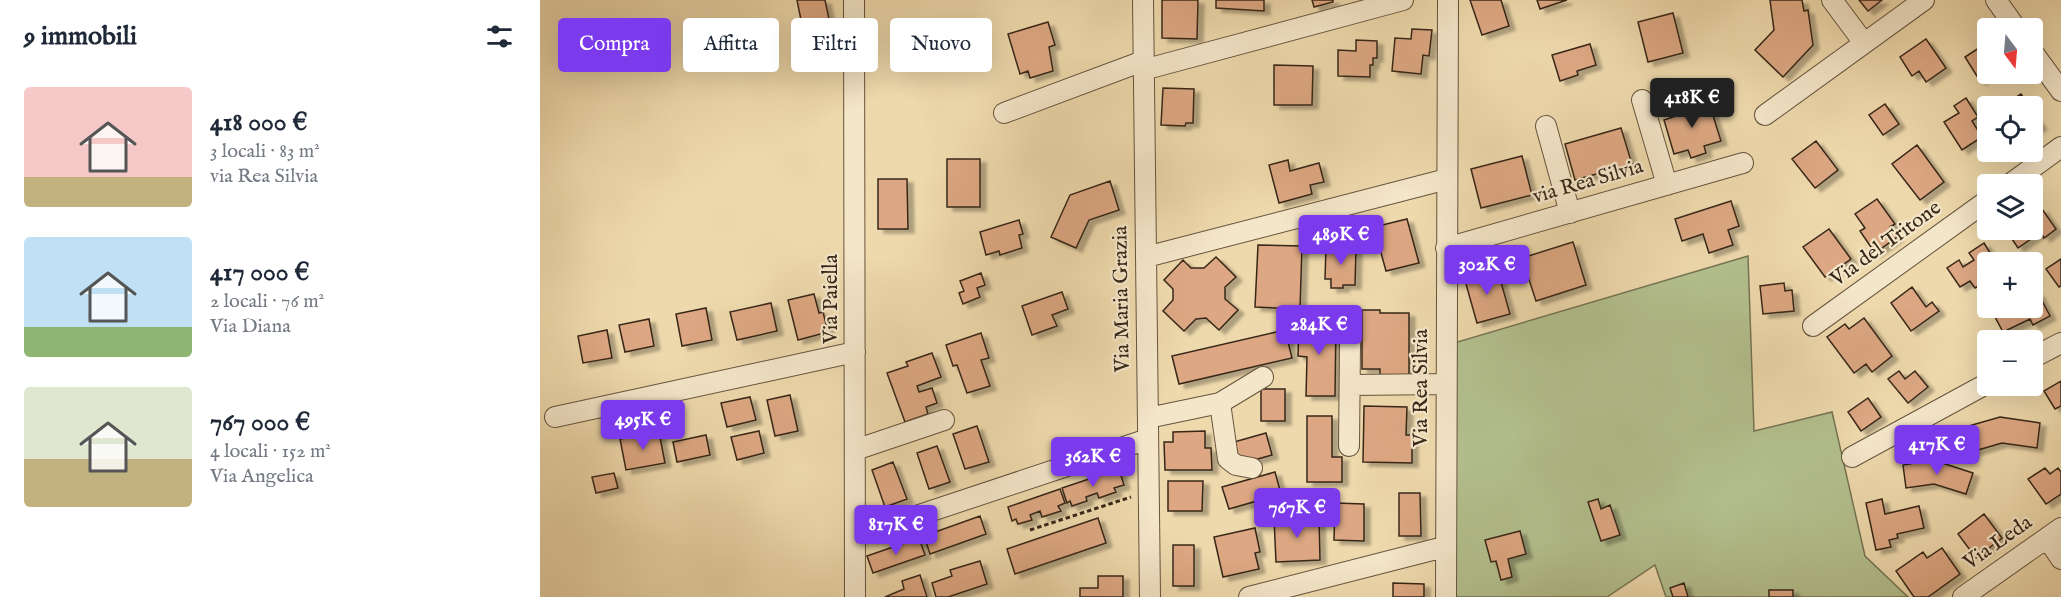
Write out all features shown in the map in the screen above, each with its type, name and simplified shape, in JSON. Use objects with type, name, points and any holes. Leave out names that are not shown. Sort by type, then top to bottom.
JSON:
[{"type":"street","name":"Via Paiella","points":[[854,0],[855,597]]},
{"type":"street","name":"Via Maria Grazia","points":[[1143,0],[1150,597]]},
{"type":"street","points":[[1004,113],[1143,65],[1403,0]]},
{"type":"street","name":"Via Rea Silvia","points":[[1446,597],[1444,547],[1448,0]]},
{"type":"street","points":[[1832,0],[1864,44]]},
{"type":"street","points":[[1765,115],[1924,0]]},
{"type":"street","points":[[1996,0],[2009,18]]},
{"type":"street","points":[[2043,66],[2061,91]]},
{"type":"street","points":[[1642,100],[1667,185]]},
{"type":"street","points":[[1546,126],[1570,213]]},
{"type":"street","points":[[2024,174],[2061,147]]},
{"type":"street","name":"via Rea Silvia","points":[[1446,248],[1743,163]]},
{"type":"street","points":[[1146,257],[1447,179]]},
{"type":"street","name":"Via del Tritone","points":[[1813,326],[1977,208]]},
{"type":"street","points":[[2043,352],[2061,343]]},
{"type":"street","points":[[1349,446],[1350,345]]},
{"type":"street","points":[[555,417],[855,352]]},
{"type":"street","points":[[1148,418],[1220,403],[1263,377]]},
{"type":"street","points":[[1350,385],[1446,384]]},
{"type":"street","points":[[1852,457],[1977,389]]},
{"type":"street","points":[[1220,403],[1228,459],[1236,465],[1252,468]]},
{"type":"street","points":[[855,450],[944,420]]},
{"type":"street","points":[[856,536],[1148,440]]},
{"type":"street","points":[[2054,533],[2061,559]]},
{"type":"street","name":"Via Leda","points":[[1963,597],[2054,533]]},
{"type":"street","points":[[1249,597],[1444,547]]},
{"type":"path","points":[[1030,530],[1149,491]]},
{"type":"green space","points":[[1748,256],[1754,431],[1832,412],[1865,556],[1908,597],[1666,597],[1655,565],[1607,597],[1455,597],[1454,343]]},
{"type":"building","points":[[797,0],[825,0],[829,18],[801,18]]},
{"type":"building","points":[[1162,0],[1198,0],[1197,39],[1162,38]]},
{"type":"building","points":[[1216,0],[1264,0],[1264,11],[1216,8]]},
{"type":"building","points":[[1312,0],[1333,0],[1333,2],[1314,7]]},
{"type":"building","points":[[1470,0],[1501,0],[1509,26],[1482,35]]},
{"type":"building","points":[[1537,0],[1567,0],[1540,9]]},
{"type":"building","points":[[1770,0],[1802,0],[1804,11],[1808,10],[1813,45],[1783,77],[1755,50],[1774,30]]},
{"type":"building","points":[[1859,0],[1882,0],[1868,11]]},
{"type":"building","points":[[1673,13],[1683,53],[1648,62],[1638,22]]},
{"type":"building","points":[[1048,22],[1055,45],[1049,47],[1053,71],[1030,78],[1028,71],[1020,74],[1008,34]]},
{"type":"building","points":[[1412,29],[1432,30],[1429,56],[1423,55],[1421,74],[1392,71],[1395,38],[1411,39]]},
{"type":"building","points":[[1926,39],[1946,68],[1926,82],[1919,71],[1912,76],[1900,57]]},
{"type":"building","points":[[1356,40],[1377,41],[1377,58],[1373,58],[1373,65],[1370,65],[1370,77],[1338,76],[1338,50],[1356,51]]},
{"type":"building","points":[[1590,44],[1596,65],[1577,71],[1578,75],[1560,81],[1552,55]]},
{"type":"building","points":[[1977,49],[1977,76],[1965,57]]},
{"type":"building","points":[[1274,65],[1313,66],[1312,105],[1274,105]]},
{"type":"building","points":[[1163,88],[1194,89],[1193,123],[1186,123],[1185,126],[1161,125]]},
{"type":"building","points":[[1966,98],[1977,115],[1972,121],[1977,129],[1977,140],[1962,150],[1944,122],[1959,113],[1954,106]]},
{"type":"building","points":[[1690,99],[1693,111],[1710,106],[1721,141],[1704,146],[1706,153],[1691,158],[1688,150],[1674,154],[1664,120],[1679,115],[1675,104]]},
{"type":"building","points":[[1885,104],[1899,124],[1883,135],[1869,115]]},
{"type":"building","points":[[1621,128],[1632,164],[1575,180],[1565,144]]},
{"type":"building","points":[[1816,141],[1838,170],[1815,188],[1792,159]]},
{"type":"building","points":[[1917,145],[1944,182],[1920,200],[1892,164]]},
{"type":"building","points":[[1522,156],[1532,195],[1481,208],[1471,169]]},
{"type":"building","points":[[947,159],[980,159],[980,207],[947,207]]},
{"type":"building","points":[[1288,160],[1290,171],[1319,163],[1324,182],[1310,185],[1312,194],[1279,203],[1269,165]]},
{"type":"building","points":[[878,179],[907,179],[908,229],[878,229]]},
{"type":"building","points":[[1110,181],[1119,210],[1089,220],[1076,248],[1051,237],[1070,195]]},
{"type":"building","points":[[1877,199],[1895,224],[1890,227],[1897,237],[1875,253],[1860,231],[1865,228],[1855,214]]},
{"type":"building","points":[[1731,201],[1739,226],[1728,230],[1733,245],[1709,253],[1703,234],[1682,241],[1675,219]]},
{"type":"building","points":[[2043,210],[2056,229],[2044,238],[2043,236]]},
{"type":"building","points":[[1407,219],[1419,263],[1386,271],[1374,227]]},
{"type":"building","points":[[1019,220],[1023,234],[1019,235],[1022,248],[1000,255],[999,251],[986,255],[980,232]]},
{"type":"building","points":[[1829,229],[1851,259],[1825,277],[1803,247]]},
{"type":"building","points":[[2013,240],[2030,240],[2018,248]]},
{"type":"building","points":[[1573,242],[1586,285],[1536,301],[1522,258]]},
{"type":"building","points":[[1984,243],[1990,252],[1977,252],[1977,287],[1975,288],[1970,281],[1960,287],[1947,268],[1959,260],[1963,267],[1974,260],[1969,253]]},
{"type":"building","points":[[1258,245],[1302,246],[1300,309],[1255,307]]},
{"type":"building","points":[[1326,247],[1356,247],[1355,285],[1331,288],[1331,279],[1325,279]]},
{"type":"building","points":[[1216,257],[1236,277],[1225,287],[1225,299],[1238,310],[1219,330],[1206,318],[1196,319],[1184,331],[1163,311],[1173,300],[1173,289],[1164,280],[1183,260],[1191,268],[1204,268]]},
{"type":"building","points":[[2061,259],[2061,286],[2059,287],[2046,269]]},
{"type":"building","points":[[1497,268],[1510,314],[1477,323],[1464,277]]},
{"type":"building","points":[[981,273],[985,285],[977,288],[980,297],[963,304],[959,293],[964,291],[960,281]]},
{"type":"building","points":[[1784,283],[1785,291],[1792,290],[1794,311],[1763,314],[1760,286]]},
{"type":"building","points":[[1912,287],[1926,307],[1932,302],[1939,311],[1911,331],[1891,303]]},
{"type":"building","points":[[1062,292],[1068,309],[1052,315],[1057,326],[1032,335],[1022,306]]},
{"type":"building","points":[[814,294],[819,313],[823,312],[828,332],[798,340],[788,300]]},
{"type":"building","points":[[771,303],[777,331],[737,340],[730,312]]},
{"type":"building","points":[[2043,303],[2050,316],[2033,325],[2030,319],[2007,330],[2002,330],[1996,318],[2043,318]]},
{"type":"building","points":[[706,308],[712,340],[682,346],[676,314]]},
{"type":"building","points":[[1362,310],[1380,310],[1380,313],[1409,313],[1409,378],[1380,378],[1380,369],[1362,369]]},
{"type":"building","points":[[1864,318],[1892,356],[1872,372],[1866,364],[1854,373],[1827,337],[1845,324],[1849,329]]},
{"type":"building","points":[[649,319],[654,346],[625,352],[619,325]]},
{"type":"building","points":[[1299,321],[1336,321],[1335,396],[1306,396],[1307,357],[1298,356]]},
{"type":"building","points":[[607,330],[612,358],[583,363],[578,336]]},
{"type":"building","points":[[1285,330],[1292,358],[1179,384],[1172,356]]},
{"type":"building","points":[[981,333],[989,358],[981,360],[990,386],[967,393],[957,365],[953,366],[946,345]]},
{"type":"building","points":[[932,353],[941,377],[917,386],[919,392],[932,388],[937,403],[926,407],[928,414],[905,422],[887,373],[908,366],[906,362]]},
{"type":"building","points":[[1899,371],[1905,379],[1915,371],[1928,387],[1908,403],[1888,379]]},
{"type":"building","points":[[2061,381],[2061,406],[2055,409],[2044,391]]},
{"type":"building","points":[[1261,389],[1285,389],[1285,421],[1261,421]]},
{"type":"building","points":[[790,395],[798,431],[775,436],[767,400]]},
{"type":"building","points":[[750,397],[756,420],[727,427],[721,403]]},
{"type":"building","points":[[1868,398],[1881,417],[1861,431],[1848,412]]},
{"type":"building","points":[[1364,406],[1407,407],[1406,435],[1412,435],[1412,463],[1363,462]]},
{"type":"building","points":[[1307,416],[1332,416],[1332,457],[1342,457],[1342,482],[1307,482]]},
{"type":"building","points":[[2000,417],[2040,423],[2037,448],[2002,443],[1971,452],[1965,427]]},
{"type":"building","points":[[977,426],[989,462],[965,469],[953,434]]},
{"type":"building","points":[[759,431],[764,453],[737,460],[731,437]]},
{"type":"building","points":[[1205,431],[1205,448],[1211,448],[1212,470],[1165,470],[1164,442],[1173,442],[1173,432]]},
{"type":"building","points":[[659,432],[665,463],[626,470],[620,439]]},
{"type":"building","points":[[1266,433],[1272,455],[1240,464],[1234,442]]},
{"type":"building","points":[[706,435],[710,455],[677,462],[673,442]]},
{"type":"building","points":[[937,446],[950,482],[929,489],[917,453]]},
{"type":"building","points":[[1933,460],[1973,473],[1966,494],[1934,484],[1906,488],[1903,465]]},
{"type":"building","points":[[893,462],[907,499],[885,507],[872,470]]},
{"type":"building","points":[[2045,468],[2050,474],[2058,468],[2061,472],[2061,494],[2046,504],[2028,479]]},
{"type":"building","points":[[1119,469],[1124,485],[1114,488],[1116,492],[1099,498],[1097,493],[1086,497],[1087,501],[1072,506],[1070,501],[1067,503],[1062,488]]},
{"type":"building","points":[[1275,472],[1281,494],[1229,509],[1222,487]]},
{"type":"building","points":[[614,473],[618,488],[596,493],[592,477]]},
{"type":"building","points":[[1168,481],[1203,481],[1202,511],[1168,511]]},
{"type":"building","points":[[1060,489],[1065,503],[1058,506],[1061,511],[1042,517],[1040,511],[1030,515],[1032,520],[1018,524],[1016,519],[1012,521],[1008,507]]},
{"type":"building","points":[[1399,493],[1420,493],[1421,536],[1399,536]]},
{"type":"building","points":[[1598,499],[1601,509],[1610,505],[1620,535],[1601,541],[1588,502]]},
{"type":"building","points":[[1882,499],[1885,514],[1919,506],[1924,528],[1897,534],[1898,538],[1889,540],[1891,547],[1876,550],[1866,503]]},
{"type":"building","points":[[1335,503],[1364,504],[1364,541],[1334,540]]},
{"type":"building","points":[[1984,514],[2002,538],[1976,558],[1958,534]]},
{"type":"building","points":[[980,516],[986,534],[930,554],[924,536]]},
{"type":"building","points":[[1319,517],[1320,560],[1276,562],[1274,518]]},
{"type":"building","points":[[1098,518],[1106,543],[1015,574],[1007,549]]},
{"type":"building","points":[[1255,528],[1260,552],[1255,553],[1259,569],[1223,577],[1214,537]]},
{"type":"building","points":[[1520,531],[1526,554],[1508,559],[1512,577],[1501,580],[1496,561],[1491,562],[1485,540]]},
{"type":"building","points":[[919,538],[925,555],[873,573],[867,556]]},
{"type":"building","points":[[1173,545],[1194,545],[1194,586],[1173,586]]},
{"type":"building","points":[[1942,548],[1960,574],[1928,597],[1914,597],[1896,571],[1923,552],[1927,558]]},
{"type":"building","points":[[980,561],[987,584],[948,597],[936,597],[932,583],[952,576],[950,570]]},
{"type":"building","points":[[920,575],[927,597],[885,597],[904,589],[902,581]]},
{"type":"building","points":[[1098,576],[1123,576],[1123,597],[1080,597],[1080,588],[1098,588]]},
{"type":"building","points":[[1393,583],[1424,584],[1424,597],[1393,597]]},
{"type":"building","points":[[1684,583],[1688,597],[1673,597],[1670,588]]},
{"type":"building","points":[[1769,590],[1793,590],[1793,597],[1769,597]]}]
